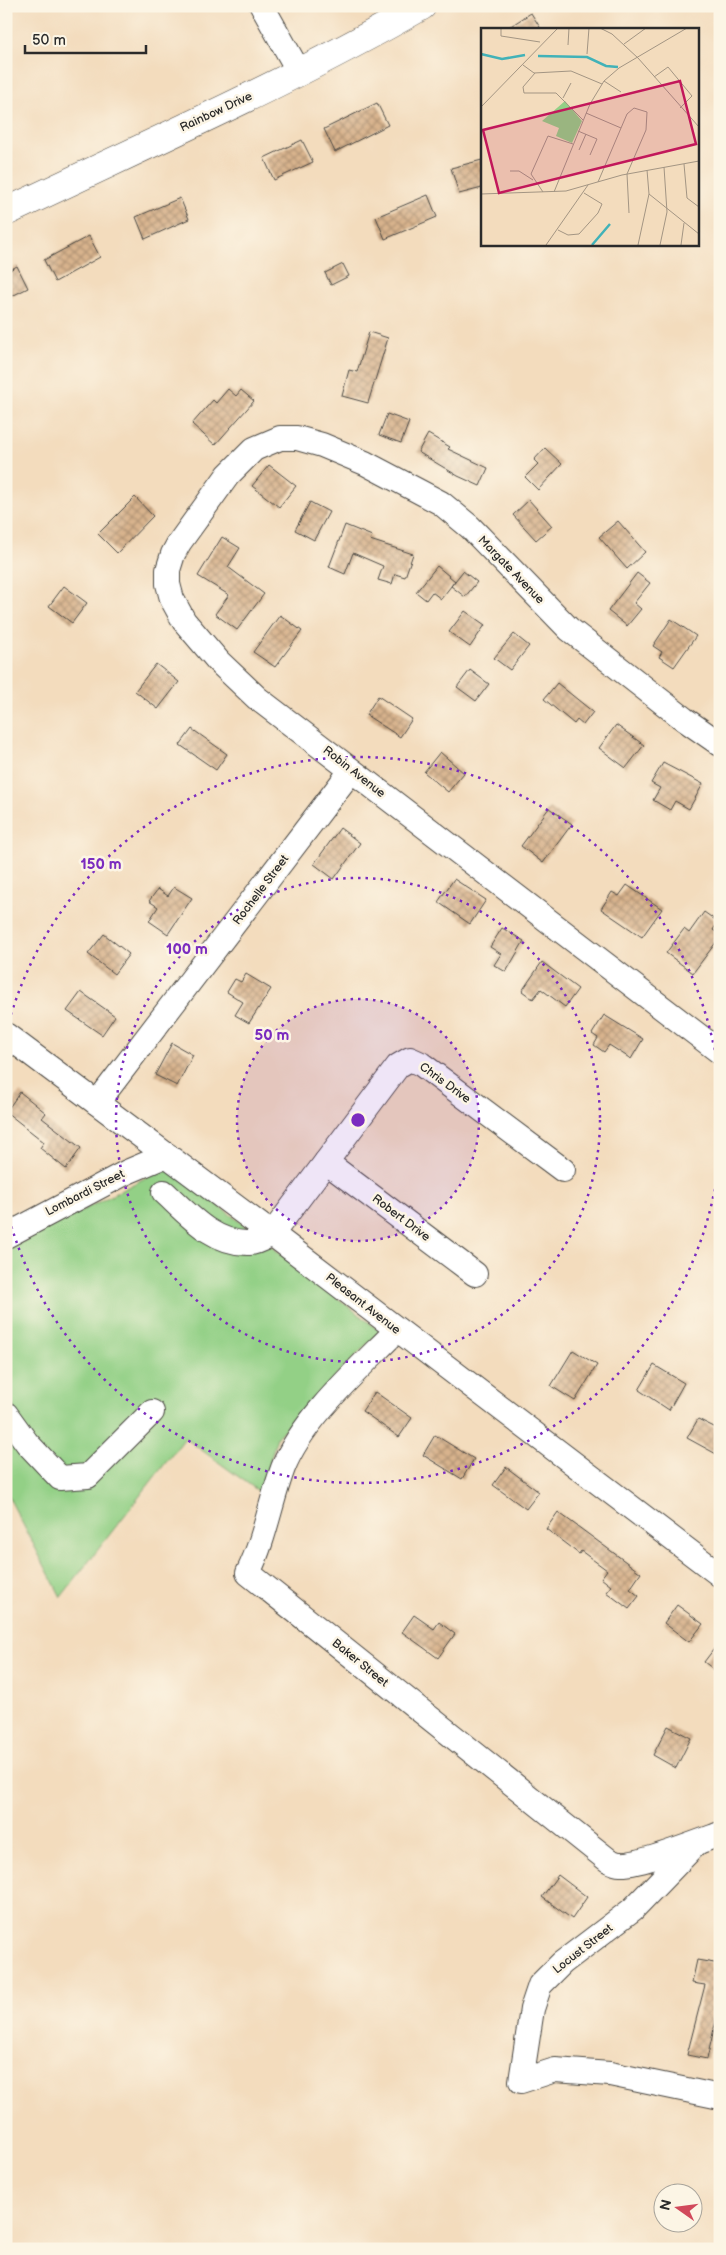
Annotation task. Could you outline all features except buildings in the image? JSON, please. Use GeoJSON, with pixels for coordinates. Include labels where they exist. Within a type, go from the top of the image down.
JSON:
{"type":"FeatureCollection","features":[{"type":"Feature","properties":{"kind":"main road","name":"Rainbow Drive"},"geometry":{"type":"LineString","coordinates":[[6,212],[360,42],[422,6]]}},
{"type":"Feature","properties":{"kind":"street"},"geometry":{"type":"LineString","coordinates":[[262,6],[298,72]]}},
{"type":"Feature","properties":{"kind":"street","name":"Margate Avenue"},"geometry":{"type":"LineString","coordinates":[[280,438],[297,438],[322,445],[365,463],[441,503],[470,527],[569,629],[668,707],[720,744]]}},
{"type":"Feature","properties":{"kind":"street","name":"Robin Avenue"},"geometry":{"type":"LineString","coordinates":[[280,438],[254,449],[228,475],[179,543],[168,570],[168,584],[172,599],[184,621],[219,662],[257,698],[720,1052]]}},
{"type":"Feature","properties":{"kind":"street","name":"Rochelle Street"},"geometry":{"type":"LineString","coordinates":[[97,1103],[352,771]]}},
{"type":"Feature","properties":{"kind":"street","name":"Pleasant Avenue"},"geometry":{"type":"LineString","coordinates":[[6,1034],[720,1575]]}},
{"type":"Feature","properties":{"kind":"street","name":"Chris Drive"},"geometry":{"type":"LineString","coordinates":[[272,1234],[398,1066],[410,1059],[421,1064],[563,1170]]}},
{"type":"Feature","properties":{"kind":"street","name":"Lombardi Street"},"geometry":{"type":"LineString","coordinates":[[6,1236],[127,1172],[167,1155]]}},
{"type":"Feature","properties":{"kind":"street","name":"Robert Drive"},"geometry":{"type":"LineString","coordinates":[[326,1162],[475,1274]]}},
{"type":"Feature","properties":{"kind":"street"},"geometry":{"type":"LineString","coordinates":[[164,1192],[210,1232],[222,1237],[251,1243],[272,1234]]}},
{"type":"Feature","properties":{"kind":"street","name":"Baker Street"},"geometry":{"type":"LineString","coordinates":[[397,1330],[327,1402],[306,1428],[284,1467],[260,1548],[248,1573],[608,1860],[620,1864],[637,1862],[696,1844],[720,1834]]}},
{"type":"Feature","properties":{"kind":"street"},"geometry":{"type":"LineString","coordinates":[[6,1414],[27,1444],[60,1478],[88,1476],[152,1412]]}},
{"type":"Feature","properties":{"kind":"street","name":"Locust Street"},"geometry":{"type":"LineString","coordinates":[[696,1844],[633,1909],[562,1963],[540,1985],[532,2009],[521,2081],[554,2070],[610,2074],[720,2098]]}},
{"type":"Feature","properties":{"kind":"green space"},"geometry":{"type":"Polygon","coordinates":[[[168,1166],[380,1331],[277,1437],[261,1493],[185,1438],[61,1597],[6,1492],[6,1250],[168,1166]]]}}]}
